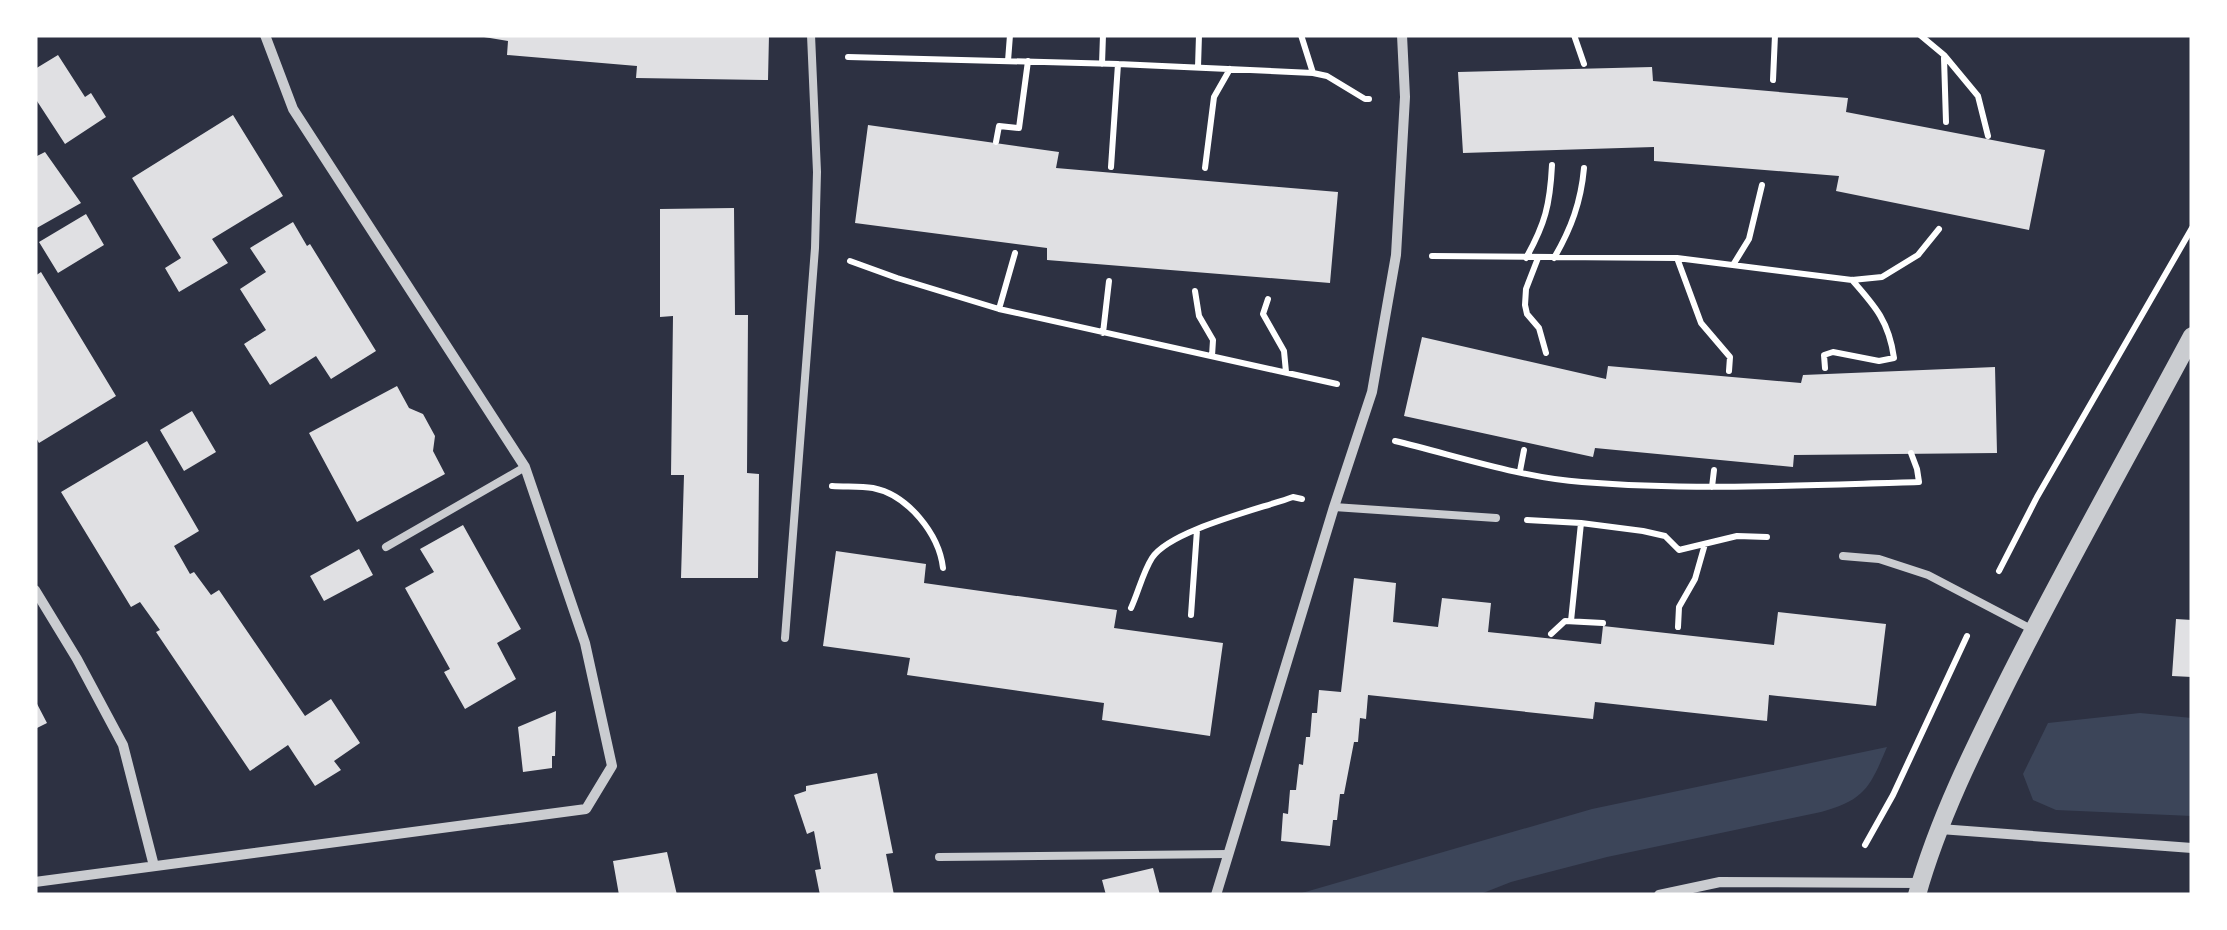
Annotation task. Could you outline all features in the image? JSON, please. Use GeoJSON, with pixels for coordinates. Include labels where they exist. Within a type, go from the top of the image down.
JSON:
{"type":"FeatureCollection","features":[{"type":"Feature","properties":{"kind":"street"},"geometry":{"type":"LineString","coordinates":[[35,882],[586,809],[612,766],[585,643],[525,468],[293,108],[265,35]]}},
{"type":"Feature","properties":{"kind":"street"},"geometry":{"type":"LineString","coordinates":[[1216,895],[1372,392],[1396,255],[1405,98],[1402,35]]}},
{"type":"Feature","properties":{"kind":"street"},"geometry":{"type":"LineString","coordinates":[[1659,895],[1720,882],[1918,889],[1972,751],[2192,336]]}},
{"type":"Feature","properties":{"kind":"street"},"geometry":{"type":"LineString","coordinates":[[35,590],[123,745],[154,866]]}},
{"type":"Feature","properties":{"kind":"street"},"geometry":{"type":"LineString","coordinates":[[1940,829],[2192,848]]}},
{"type":"Feature","properties":{"kind":"lane"},"geometry":{"type":"LineString","coordinates":[[785,638],[815,248],[818,172],[810,35]]}},
{"type":"Feature","properties":{"kind":"lane"},"geometry":{"type":"LineString","coordinates":[[386,547],[525,468]]}},
{"type":"Feature","properties":{"kind":"lane"},"geometry":{"type":"LineString","coordinates":[[1334,507],[1496,518]]}},
{"type":"Feature","properties":{"kind":"lane"},"geometry":{"type":"LineString","coordinates":[[1844,556],[1879,559],[1928,576],[2033,630]]}},
{"type":"Feature","properties":{"kind":"lane"},"geometry":{"type":"LineString","coordinates":[[938,857],[1228,854]]}},
{"type":"Feature","properties":{"kind":"path"},"geometry":{"type":"LineString","coordinates":[[1008,61],[1010,35]]}},
{"type":"Feature","properties":{"kind":"path"},"geometry":{"type":"LineString","coordinates":[[1102,64],[1103,35]]}},
{"type":"Feature","properties":{"kind":"path"},"geometry":{"type":"LineString","coordinates":[[1198,67],[1199,35]]}},
{"type":"Feature","properties":{"kind":"path"},"geometry":{"type":"LineString","coordinates":[[1300,35],[1313,73]]}},
{"type":"Feature","properties":{"kind":"path"},"geometry":{"type":"LineString","coordinates":[[1574,35],[1584,64]]}},
{"type":"Feature","properties":{"kind":"path"},"geometry":{"type":"LineString","coordinates":[[1772,80],[1774,35]]}},
{"type":"Feature","properties":{"kind":"path"},"geometry":{"type":"LineString","coordinates":[[1920,35],[1944,55],[1978,96],[1988,136]]}},
{"type":"Feature","properties":{"kind":"path"},"geometry":{"type":"LineString","coordinates":[[1944,55],[1946,122]]}},
{"type":"Feature","properties":{"kind":"path"},"geometry":{"type":"LineString","coordinates":[[812,56],[1313,73],[1327,76],[1365,99]]}},
{"type":"Feature","properties":{"kind":"path"},"geometry":{"type":"LineString","coordinates":[[996,142],[1000,126],[1019,128],[1028,61]]}},
{"type":"Feature","properties":{"kind":"path"},"geometry":{"type":"LineString","coordinates":[[1112,167],[1118,64]]}},
{"type":"Feature","properties":{"kind":"path"},"geometry":{"type":"LineString","coordinates":[[1206,168],[1214,97],[1230,68]]}},
{"type":"Feature","properties":{"kind":"path"},"geometry":{"type":"LineString","coordinates":[[1526,258],[1542,229],[1550,198],[1552,166]]}},
{"type":"Feature","properties":{"kind":"path"},"geometry":{"type":"LineString","coordinates":[[1554,258],[1570,229],[1582,192],[1584,168]]}},
{"type":"Feature","properties":{"kind":"path"},"geometry":{"type":"LineString","coordinates":[[1733,265],[1750,238],[1762,185]]}},
{"type":"Feature","properties":{"kind":"path"},"geometry":{"type":"LineString","coordinates":[[1893,795],[2037,497],[2192,228]]}},
{"type":"Feature","properties":{"kind":"path"},"geometry":{"type":"LineString","coordinates":[[1396,255],[1677,258],[1852,280],[1882,277],[1918,254],[1938,229]]}},
{"type":"Feature","properties":{"kind":"path"},"geometry":{"type":"LineString","coordinates":[[815,248],[999,310],[1372,392]]}},
{"type":"Feature","properties":{"kind":"path"},"geometry":{"type":"LineString","coordinates":[[999,310],[1015,252]]}},
{"type":"Feature","properties":{"kind":"path"},"geometry":{"type":"LineString","coordinates":[[1538,258],[1526,289],[1525,305],[1539,328],[1546,353]]}},
{"type":"Feature","properties":{"kind":"path"},"geometry":{"type":"LineString","coordinates":[[1677,258],[1701,323],[1730,358],[1729,372]]}},
{"type":"Feature","properties":{"kind":"path"},"geometry":{"type":"LineString","coordinates":[[1103,333],[1109,280]]}},
{"type":"Feature","properties":{"kind":"path"},"geometry":{"type":"LineString","coordinates":[[1852,280],[1879,310],[1891,336],[1894,358],[1888,371]]}},
{"type":"Feature","properties":{"kind":"path"},"geometry":{"type":"LineString","coordinates":[[1195,291],[1198,316],[1213,340],[1212,356]]}},
{"type":"Feature","properties":{"kind":"path"},"geometry":{"type":"LineString","coordinates":[[1268,299],[1263,314],[1284,351],[1286,372]]}},
{"type":"Feature","properties":{"kind":"path"},"geometry":{"type":"LineString","coordinates":[[1825,368],[1824,355],[1833,352],[1879,361],[1894,358]]}},
{"type":"Feature","properties":{"kind":"path"},"geometry":{"type":"LineString","coordinates":[[1360,432],[1579,482],[1712,487],[1920,482],[1911,454]]}},
{"type":"Feature","properties":{"kind":"path"},"geometry":{"type":"LineString","coordinates":[[1520,471],[1524,450]]}},
{"type":"Feature","properties":{"kind":"path"},"geometry":{"type":"LineString","coordinates":[[1712,487],[1714,470]]}},
{"type":"Feature","properties":{"kind":"path"},"geometry":{"type":"LineString","coordinates":[[798,484],[875,488],[898,500],[925,524],[941,550],[944,568]]}},
{"type":"Feature","properties":{"kind":"path"},"geometry":{"type":"LineString","coordinates":[[1131,608],[1152,558],[1166,543],[1293,498],[1334,507]]}},
{"type":"Feature","properties":{"kind":"path"},"geometry":{"type":"LineString","coordinates":[[1496,518],[1582,523],[1665,536],[1679,550],[1737,536],[1767,537]]}},
{"type":"Feature","properties":{"kind":"path"},"geometry":{"type":"LineString","coordinates":[[1571,620],[1582,523]]}},
{"type":"Feature","properties":{"kind":"path"},"geometry":{"type":"LineString","coordinates":[[1191,615],[1197,530]]}},
{"type":"Feature","properties":{"kind":"path"},"geometry":{"type":"LineString","coordinates":[[1678,627],[1680,607],[1695,579],[1706,544]]}},
{"type":"Feature","properties":{"kind":"path"},"geometry":{"type":"LineString","coordinates":[[1551,634],[1565,621],[1603,624]]}},
{"type":"Feature","properties":{"kind":"shaded area"},"geometry":{"type":"Polygon","coordinates":[[[2140,713],[2192,718],[2192,816],[2056,810],[2033,800],[2023,774],[2048,723],[2140,713]]]}},
{"type":"Feature","properties":{"kind":"shaded area"},"geometry":{"type":"Polygon","coordinates":[[[1887,747],[1876,772],[1857,797],[1821,812],[1607,857],[1511,882],[1478,895],[1295,895],[1592,809],[1887,747]]]}},
{"type":"Feature","properties":{"kind":"building"},"geometry":{"type":"Polygon","coordinates":[[[484,35],[769,35],[768,80],[636,78],[637,66],[507,55],[508,41],[484,35]]]}},
{"type":"Feature","properties":{"kind":"building"},"geometry":{"type":"Polygon","coordinates":[[[58,55],[85,97],[91,93],[106,117],[65,144],[35,98],[35,69],[58,55]]]}},
{"type":"Feature","properties":{"kind":"building"},"geometry":{"type":"Polygon","coordinates":[[[1652,67],[1653,81],[1848,98],[1846,112],[2045,150],[2029,230],[1836,191],[1839,176],[1654,161],[1654,147],[1463,153],[1458,72],[1652,67]]]}},
{"type":"Feature","properties":{"kind":"building"},"geometry":{"type":"Polygon","coordinates":[[[233,115],[283,196],[212,239],[228,263],[179,292],[165,268],[181,258],[132,178],[233,115]]]}},
{"type":"Feature","properties":{"kind":"building"},"geometry":{"type":"Polygon","coordinates":[[[868,125],[1059,152],[1056,168],[1338,192],[1330,283],[1047,260],[1047,248],[855,223],[868,125]]]}},
{"type":"Feature","properties":{"kind":"building"},"geometry":{"type":"Polygon","coordinates":[[[45,152],[81,203],[35,229],[35,157],[45,152]]]}},
{"type":"Feature","properties":{"kind":"building"},"geometry":{"type":"Polygon","coordinates":[[[734,208],[735,315],[748,315],[747,473],[759,474],[758,578],[681,578],[684,475],[671,475],[673,316],[660,317],[660,209],[734,208]]]}},
{"type":"Feature","properties":{"kind":"building"},"geometry":{"type":"Polygon","coordinates":[[[86,214],[104,245],[58,273],[39,242],[86,214]]]}},
{"type":"Feature","properties":{"kind":"building"},"geometry":{"type":"Polygon","coordinates":[[[293,222],[376,351],[331,379],[316,356],[270,385],[244,344],[266,330],[240,289],[266,272],[250,248],[293,222]]]}},
{"type":"Feature","properties":{"kind":"building"},"geometry":{"type":"Polygon","coordinates":[[[41,272],[116,396],[39,443],[35,436],[35,276],[41,272]]]}},
{"type":"Feature","properties":{"kind":"building"},"geometry":{"type":"Polygon","coordinates":[[[1422,337],[1606,379],[1608,366],[1801,383],[1803,375],[1995,367],[1997,453],[1794,455],[1793,467],[1595,448],[1593,457],[1404,416],[1422,337]]]}},
{"type":"Feature","properties":{"kind":"building"},"geometry":{"type":"Polygon","coordinates":[[[397,386],[409,408],[423,414],[435,436],[433,451],[445,474],[357,522],[309,433],[397,386]]]}},
{"type":"Feature","properties":{"kind":"building"},"geometry":{"type":"Polygon","coordinates":[[[192,411],[216,452],[184,471],[160,430],[192,411]]]}},
{"type":"Feature","properties":{"kind":"building"},"geometry":{"type":"Polygon","coordinates":[[[147,441],[199,531],[174,546],[190,574],[194,572],[211,595],[219,590],[305,716],[331,699],[360,743],[334,761],[341,770],[315,786],[288,745],[250,771],[140,602],[131,607],[61,492],[147,441]]]}},
{"type":"Feature","properties":{"kind":"building"},"geometry":{"type":"Polygon","coordinates":[[[463,525],[521,629],[497,643],[516,679],[465,709],[444,672],[450,669],[405,588],[434,572],[420,549],[463,525]]]}},
{"type":"Feature","properties":{"kind":"building"},"geometry":{"type":"Polygon","coordinates":[[[359,549],[373,575],[324,601],[310,576],[359,549]]]}},
{"type":"Feature","properties":{"kind":"building"},"geometry":{"type":"Polygon","coordinates":[[[836,551],[926,564],[924,583],[1117,610],[1114,628],[1223,643],[1210,736],[1102,720],[1104,703],[907,675],[910,658],[823,646],[836,551]]]}},
{"type":"Feature","properties":{"kind":"building"},"geometry":{"type":"Polygon","coordinates":[[[1354,578],[1396,583],[1393,622],[1438,627],[1442,598],[1491,603],[1488,632],[1601,644],[1603,626],[1774,645],[1778,612],[1886,624],[1876,706],[1769,695],[1767,721],[1595,702],[1593,719],[1368,695],[1366,719],[1360,718],[1358,742],[1354,742],[1344,794],[1340,794],[1337,820],[1333,820],[1330,846],[1281,841],[1283,813],[1288,814],[1290,790],[1296,790],[1312,713],[1317,713],[1319,690],[1341,692],[1354,578]]]}},
{"type":"Feature","properties":{"kind":"building"},"geometry":{"type":"Polygon","coordinates":[[[2176,619],[2192,620],[2192,677],[2172,676],[2176,619]]]}},
{"type":"Feature","properties":{"kind":"building"},"geometry":{"type":"Polygon","coordinates":[[[35,700],[47,723],[35,729],[35,700]]]}},
{"type":"Feature","properties":{"kind":"building"},"geometry":{"type":"Polygon","coordinates":[[[556,711],[552,768],[523,772],[518,727],[556,711]]]}},
{"type":"Feature","properties":{"kind":"building"},"geometry":{"type":"Polygon","coordinates":[[[877,773],[893,853],[886,854],[894,895],[820,895],[815,870],[821,869],[814,831],[807,834],[794,795],[806,791],[806,786],[877,773]]]}},
{"type":"Feature","properties":{"kind":"building"},"geometry":{"type":"Polygon","coordinates":[[[667,852],[677,895],[619,895],[613,861],[667,852]]]}},
{"type":"Feature","properties":{"kind":"building"},"geometry":{"type":"Polygon","coordinates":[[[1153,868],[1160,895],[1106,895],[1102,880],[1153,868]]]}}]}
